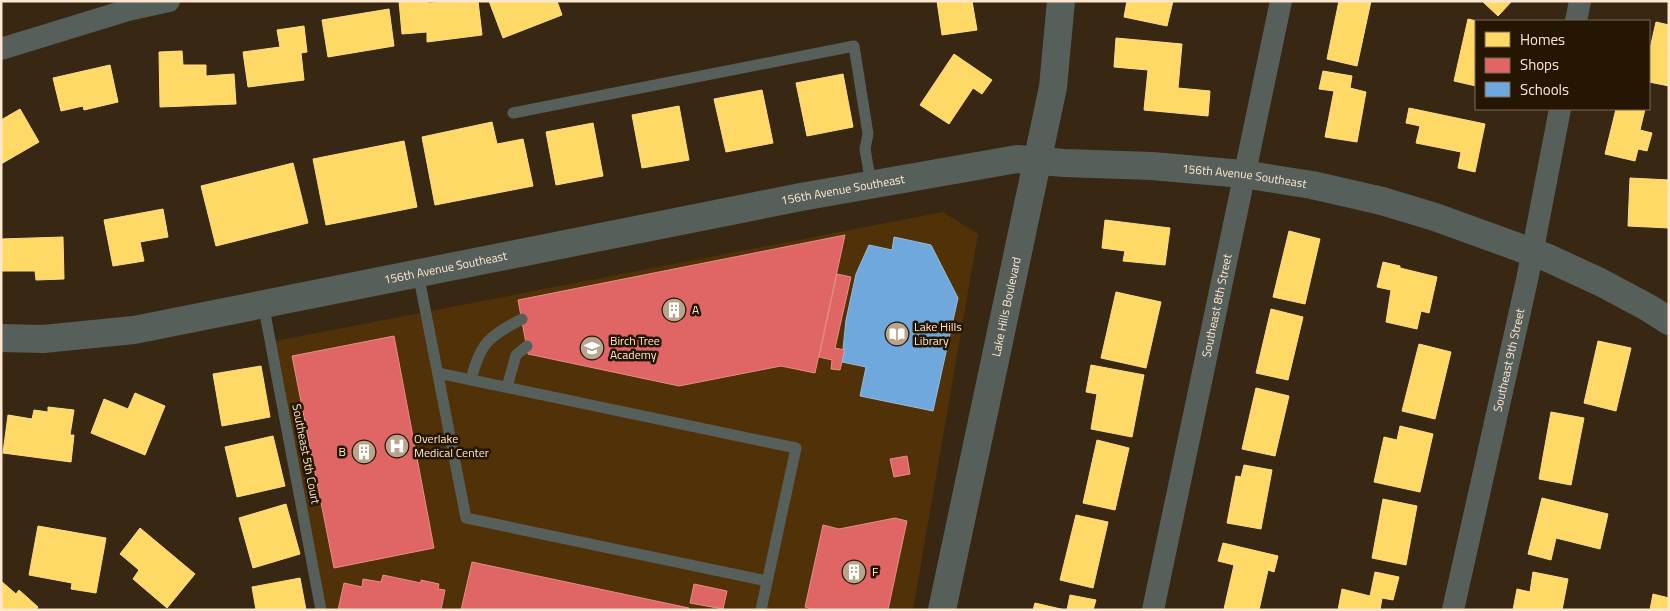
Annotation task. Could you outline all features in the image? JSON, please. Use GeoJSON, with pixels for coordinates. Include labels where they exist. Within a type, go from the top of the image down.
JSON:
{"type":"FeatureCollection","features":[{"type":"Feature","properties":{"kind":"street"},"geometry":{"type":"LineString","coordinates":[[1,49],[128,10],[169,1]]}},
{"type":"Feature","properties":{"kind":"street","name":"Lake Hills Boulevard"},"geometry":{"type":"LineString","coordinates":[[942,610],[1053,87],[1061,1]]}},
{"type":"Feature","properties":{"kind":"street","name":"Southeast 8th Street"},"geometry":{"type":"LineString","coordinates":[[1153,610],[1281,1]]}},
{"type":"Feature","properties":{"kind":"street"},"geometry":{"type":"LineString","coordinates":[[1576,20],[1580,1]]}},
{"type":"Feature","properties":{"kind":"street","name":"Southeast 9th Street"},"geometry":{"type":"LineString","coordinates":[[1453,610],[1532,252],[1560,110]]}},
{"type":"Feature","properties":{"kind":"street","name":"156th Avenue Southeast"},"geometry":{"type":"LineString","coordinates":[[1,338],[43,339],[134,330],[262,303],[871,184],[1017,159],[1152,166],[1244,174],[1312,185],[1382,201],[1435,217],[1532,252],[1600,282],[1648,307],[1669,321]]}},
{"type":"Feature","properties":{"kind":"lane"},"geometry":{"type":"LineString","coordinates":[[513,112],[854,46],[868,134],[864,149],[871,184]]}},
{"type":"Feature","properties":{"kind":"lane"},"geometry":{"type":"LineString","coordinates":[[418,273],[466,518],[767,581]]}},
{"type":"Feature","properties":{"kind":"lane","name":"Southeast 5th Court"},"geometry":{"type":"LineString","coordinates":[[262,303],[322,610]]}},
{"type":"Feature","properties":{"kind":"lane"},"geometry":{"type":"LineString","coordinates":[[471,380],[476,358],[484,345],[502,329],[522,319]]}},
{"type":"Feature","properties":{"kind":"lane"},"geometry":{"type":"LineString","coordinates":[[506,387],[516,355],[527,346]]}},
{"type":"Feature","properties":{"kind":"lane"},"geometry":{"type":"LineString","coordinates":[[438,373],[796,448],[761,610]]}},
{"type":"Feature","properties":{"kind":"shaded area"},"geometry":{"type":"Polygon","coordinates":[[[943,212],[978,234],[913,610],[322,610],[270,342],[943,212]]]}},
{"type":"Feature","properties":{"kind":"building: Homes"},"geometry":{"type":"Polygon","coordinates":[[[399,1],[427,1],[428,3],[478,1],[482,35],[427,42],[427,32],[402,34],[399,1]]]}},
{"type":"Feature","properties":{"kind":"building: Homes"},"geometry":{"type":"Polygon","coordinates":[[[489,1],[557,1],[562,15],[503,38],[489,1]]]}},
{"type":"Feature","properties":{"kind":"building: Homes"},"geometry":{"type":"Polygon","coordinates":[[[937,1],[972,1],[977,30],[942,35],[937,1]]]}},
{"type":"Feature","properties":{"kind":"building: Homes"},"geometry":{"type":"Polygon","coordinates":[[[1127,1],[1173,1],[1167,26],[1124,17],[1127,1]]]}},
{"type":"Feature","properties":{"kind":"building: Homes"},"geometry":{"type":"Polygon","coordinates":[[[1339,1],[1371,1],[1357,66],[1327,59],[1339,1]]]}},
{"type":"Feature","properties":{"kind":"building: Homes"},"geometry":{"type":"Polygon","coordinates":[[[1482,1],[1512,1],[1498,16],[1482,1]]]}},
{"type":"Feature","properties":{"kind":"building: Homes"},"geometry":{"type":"Polygon","coordinates":[[[389,9],[394,46],[328,57],[322,20],[389,9]]]}},
{"type":"Feature","properties":{"kind":"building: Homes"},"geometry":{"type":"Polygon","coordinates":[[[1468,19],[1475,21],[1475,86],[1454,81],[1468,19]]]}},
{"type":"Feature","properties":{"kind":"building: Homes"},"geometry":{"type":"Polygon","coordinates":[[[1656,22],[1669,25],[1669,86],[1650,82],[1650,49],[1656,22]]]}},
{"type":"Feature","properties":{"kind":"building: Homes"},"geometry":{"type":"Polygon","coordinates":[[[304,26],[307,52],[301,53],[304,80],[248,87],[243,52],[280,47],[277,30],[304,26]]]}},
{"type":"Feature","properties":{"kind":"building: Homes"},"geometry":{"type":"Polygon","coordinates":[[[1116,38],[1182,44],[1178,88],[1210,91],[1208,116],[1144,110],[1148,70],[1114,67],[1116,38]]]}},
{"type":"Feature","properties":{"kind":"building: Homes"},"geometry":{"type":"Polygon","coordinates":[[[182,51],[183,65],[206,65],[206,76],[234,74],[236,104],[160,107],[159,52],[182,51]]]}},
{"type":"Feature","properties":{"kind":"building: Homes"},"geometry":{"type":"Polygon","coordinates":[[[954,54],[992,80],[982,94],[973,88],[949,124],[920,105],[954,54]]]}},
{"type":"Feature","properties":{"kind":"building: Homes"},"geometry":{"type":"Polygon","coordinates":[[[110,65],[118,102],[84,110],[83,106],[61,111],[53,78],[110,65]]]}},
{"type":"Feature","properties":{"kind":"building: Homes"},"geometry":{"type":"Polygon","coordinates":[[[1323,71],[1352,76],[1350,88],[1366,92],[1357,142],[1325,137],[1334,91],[1319,89],[1323,71]]]}},
{"type":"Feature","properties":{"kind":"building: Homes"},"geometry":{"type":"Polygon","coordinates":[[[843,74],[853,127],[807,136],[796,83],[843,74]]]}},
{"type":"Feature","properties":{"kind":"building: Homes"},"geometry":{"type":"Polygon","coordinates":[[[762,90],[773,143],[726,152],[714,99],[762,90]]]}},
{"type":"Feature","properties":{"kind":"building: Homes"},"geometry":{"type":"Polygon","coordinates":[[[679,106],[689,160],[642,168],[632,115],[679,106]]]}},
{"type":"Feature","properties":{"kind":"building: Homes"},"geometry":{"type":"Polygon","coordinates":[[[1409,108],[1485,124],[1475,172],[1458,168],[1461,152],[1416,143],[1420,126],[1406,123],[1409,108]]]}},
{"type":"Feature","properties":{"kind":"building: Homes"},"geometry":{"type":"Polygon","coordinates":[[[20,109],[39,142],[1,164],[1,120],[20,109]]]}},
{"type":"Feature","properties":{"kind":"building: Homes"},"geometry":{"type":"Polygon","coordinates":[[[1616,110],[1645,110],[1640,130],[1652,133],[1647,151],[1638,149],[1635,161],[1605,154],[1616,110]]]}},
{"type":"Feature","properties":{"kind":"building: Homes"},"geometry":{"type":"Polygon","coordinates":[[[492,122],[497,144],[523,139],[533,186],[435,205],[422,137],[492,122]]]}},
{"type":"Feature","properties":{"kind":"building: Homes"},"geometry":{"type":"Polygon","coordinates":[[[593,123],[603,176],[556,185],[546,132],[593,123]]]}},
{"type":"Feature","properties":{"kind":"building: Homes"},"geometry":{"type":"Polygon","coordinates":[[[404,141],[417,207],[326,225],[313,159],[404,141]]]}},
{"type":"Feature","properties":{"kind":"building: Homes"},"geometry":{"type":"Polygon","coordinates":[[[293,163],[308,223],[216,246],[201,186],[293,163]]]}},
{"type":"Feature","properties":{"kind":"building: Homes"},"geometry":{"type":"Polygon","coordinates":[[[1630,178],[1669,180],[1669,228],[1628,226],[1630,178]]]}},
{"type":"Feature","properties":{"kind":"building: Homes"},"geometry":{"type":"Polygon","coordinates":[[[163,209],[168,237],[140,242],[144,261],[113,266],[104,220],[163,209]]]}},
{"type":"Feature","properties":{"kind":"building: Homes"},"geometry":{"type":"Polygon","coordinates":[[[1105,220],[1170,228],[1165,265],[1123,261],[1125,251],[1102,248],[1105,220]]]}},
{"type":"Feature","properties":{"kind":"building: Homes"},"geometry":{"type":"Polygon","coordinates":[[[1289,231],[1320,239],[1305,304],[1273,297],[1289,231]]]}},
{"type":"Feature","properties":{"kind":"building: Homes"},"geometry":{"type":"Polygon","coordinates":[[[63,237],[64,279],[36,280],[35,271],[1,271],[1,239],[63,237]]]}},
{"type":"Feature","properties":{"kind":"building: Homes"},"geometry":{"type":"Polygon","coordinates":[[[1383,262],[1437,277],[1429,313],[1421,311],[1417,329],[1386,322],[1391,290],[1377,287],[1383,262]]]}},
{"type":"Feature","properties":{"kind":"building: Homes"},"geometry":{"type":"Polygon","coordinates":[[[1116,292],[1161,302],[1146,368],[1101,358],[1116,292]]]}},
{"type":"Feature","properties":{"kind":"building: Homes"},"geometry":{"type":"Polygon","coordinates":[[[1271,309],[1303,317],[1288,380],[1256,373],[1271,309]]]}},
{"type":"Feature","properties":{"kind":"building: Homes"},"geometry":{"type":"Polygon","coordinates":[[[1598,341],[1631,348],[1616,411],[1584,403],[1598,341]]]}},
{"type":"Feature","properties":{"kind":"building: Homes"},"geometry":{"type":"Polygon","coordinates":[[[1419,344],[1451,352],[1435,419],[1402,411],[1419,344]]]}},
{"type":"Feature","properties":{"kind":"building: Homes"},"geometry":{"type":"Polygon","coordinates":[[[1091,365],[1144,375],[1132,437],[1091,429],[1097,394],[1086,392],[1091,365]]]}},
{"type":"Feature","properties":{"kind":"building: Homes"},"geometry":{"type":"Polygon","coordinates":[[[261,366],[270,417],[222,426],[213,374],[261,366]]]}},
{"type":"Feature","properties":{"kind":"building: Homes"},"geometry":{"type":"Polygon","coordinates":[[[1256,388],[1289,396],[1275,456],[1242,449],[1256,388]]]}},
{"type":"Feature","properties":{"kind":"building: Homes"},"geometry":{"type":"Polygon","coordinates":[[[135,393],[165,406],[145,455],[91,433],[104,399],[128,409],[135,393]]]}},
{"type":"Feature","properties":{"kind":"building: Homes"},"geometry":{"type":"Polygon","coordinates":[[[48,407],[74,410],[70,435],[74,435],[71,462],[3,453],[8,415],[32,419],[34,410],[48,412],[48,407]]]}},
{"type":"Feature","properties":{"kind":"building: Homes"},"geometry":{"type":"Polygon","coordinates":[[[1551,412],[1584,418],[1571,485],[1539,479],[1551,412]]]}},
{"type":"Feature","properties":{"kind":"building: Homes"},"geometry":{"type":"Polygon","coordinates":[[[1400,426],[1433,434],[1420,492],[1374,482],[1384,437],[1397,440],[1400,426]]]}},
{"type":"Feature","properties":{"kind":"building: Homes"},"geometry":{"type":"Polygon","coordinates":[[[273,436],[285,486],[237,497],[225,447],[273,436]]]}},
{"type":"Feature","properties":{"kind":"building: Homes"},"geometry":{"type":"Polygon","coordinates":[[[1097,440],[1129,448],[1115,510],[1083,503],[1097,440]]]}},
{"type":"Feature","properties":{"kind":"building: Homes"},"geometry":{"type":"Polygon","coordinates":[[[1244,465],[1272,470],[1261,529],[1227,523],[1236,476],[1241,477],[1244,465]]]}},
{"type":"Feature","properties":{"kind":"building: Homes"},"geometry":{"type":"Polygon","coordinates":[[[1542,498],[1608,514],[1600,549],[1556,538],[1551,560],[1528,554],[1542,498]]]}},
{"type":"Feature","properties":{"kind":"building: Homes"},"geometry":{"type":"Polygon","coordinates":[[[1383,499],[1417,506],[1406,565],[1372,558],[1383,499]]]}},
{"type":"Feature","properties":{"kind":"building: Homes"},"geometry":{"type":"Polygon","coordinates":[[[286,504],[300,554],[253,568],[239,518],[286,504]]]}},
{"type":"Feature","properties":{"kind":"building: Homes"},"geometry":{"type":"Polygon","coordinates":[[[1076,515],[1108,522],[1093,588],[1060,580],[1076,515]]]}},
{"type":"Feature","properties":{"kind":"building: Homes"},"geometry":{"type":"Polygon","coordinates":[[[38,526],[106,538],[96,593],[71,589],[72,583],[29,575],[38,526]]]}},
{"type":"Feature","properties":{"kind":"building: Homes"},"geometry":{"type":"Polygon","coordinates":[[[140,528],[195,574],[167,608],[133,579],[139,570],[120,554],[140,528]]]}},
{"type":"Feature","properties":{"kind":"building: Homes"},"geometry":{"type":"Polygon","coordinates":[[[1223,543],[1278,556],[1274,572],[1268,570],[1259,610],[1224,609],[1234,565],[1218,561],[1223,543]]]}},
{"type":"Feature","properties":{"kind":"building: Homes"},"geometry":{"type":"Polygon","coordinates":[[[1375,572],[1399,577],[1393,600],[1382,598],[1380,610],[1338,610],[1342,589],[1370,596],[1375,572]]]}},
{"type":"Feature","properties":{"kind":"building: Homes"},"geometry":{"type":"Polygon","coordinates":[[[1533,572],[1568,579],[1562,610],[1513,610],[1517,589],[1530,592],[1533,572]]]}},
{"type":"Feature","properties":{"kind":"building: Homes"},"geometry":{"type":"Polygon","coordinates":[[[300,578],[306,610],[256,610],[252,587],[300,578]]]}},
{"type":"Feature","properties":{"kind":"building: Homes"},"geometry":{"type":"Polygon","coordinates":[[[1,581],[16,594],[19,590],[38,607],[36,610],[1,610],[1,581]]]}},
{"type":"Feature","properties":{"kind":"building: Homes"},"geometry":{"type":"Polygon","coordinates":[[[1653,594],[1669,598],[1669,610],[1650,610],[1653,594]]]}},
{"type":"Feature","properties":{"kind":"building: Homes"},"geometry":{"type":"Polygon","coordinates":[[[1070,595],[1096,600],[1093,610],[1067,610],[1070,595]]]}},
{"type":"Feature","properties":{"kind":"building: Homes"},"geometry":{"type":"Polygon","coordinates":[[[1035,603],[1065,610],[1033,610],[1035,603]]]}},
{"type":"Feature","properties":{"kind":"building: Shops","name":"A"},"geometry":{"type":"Polygon","coordinates":[[[845,235],[815,373],[781,366],[679,386],[528,354],[518,300],[845,235]]]}},
{"type":"Feature","properties":{"kind":"building: Shops"},"geometry":{"type":"Polygon","coordinates":[[[837,274],[851,277],[835,348],[845,350],[840,370],[831,369],[832,360],[819,357],[837,274]]]}},
{"type":"Feature","properties":{"kind":"building: Shops","name":"B"},"geometry":{"type":"Polygon","coordinates":[[[394,336],[434,548],[334,568],[292,356],[394,336]]]}},
{"type":"Feature","properties":{"kind":"building: Shops"},"geometry":{"type":"Polygon","coordinates":[[[907,456],[910,474],[894,477],[890,459],[907,456]]]}},
{"type":"Feature","properties":{"kind":"building: Shops","name":"F"},"geometry":{"type":"Polygon","coordinates":[[[895,518],[907,521],[888,610],[815,610],[805,607],[823,525],[839,529],[895,518]]]}},
{"type":"Feature","properties":{"kind":"building: Shops"},"geometry":{"type":"Polygon","coordinates":[[[472,562],[689,608],[689,610],[461,610],[472,562]]]}},
{"type":"Feature","properties":{"kind":"building: Shops"},"geometry":{"type":"Polygon","coordinates":[[[383,575],[421,583],[421,580],[439,584],[438,589],[445,590],[441,610],[338,610],[344,583],[362,587],[363,579],[381,582],[383,575]]]}},
{"type":"Feature","properties":{"kind":"building: Shops"},"geometry":{"type":"Polygon","coordinates":[[[694,584],[727,591],[723,609],[690,603],[694,584]]]}},
{"type":"Feature","properties":{"kind":"building: Schools","name":"Lake Hills Library"},"geometry":{"type":"Polygon","coordinates":[[[894,237],[931,245],[958,298],[933,411],[860,396],[866,367],[842,362],[845,349],[843,349],[846,320],[856,274],[869,245],[892,250],[894,237]]]}},
{"type":"Feature","properties":{"kind":"place","name":"A"},"geometry":{"type":"Point","coordinates":[674,310]}},
{"type":"Feature","properties":{"kind":"place","name":"Lake Hills Library"},"geometry":{"type":"Point","coordinates":[897,334]}},
{"type":"Feature","properties":{"kind":"place","name":"Birch Tree Academy"},"geometry":{"type":"Point","coordinates":[592,348]}},
{"type":"Feature","properties":{"kind":"place","name":"Overlake Medical Center"},"geometry":{"type":"Point","coordinates":[397,446]}},
{"type":"Feature","properties":{"kind":"place","name":"B"},"geometry":{"type":"Point","coordinates":[364,452]}},
{"type":"Feature","properties":{"kind":"place","name":"F"},"geometry":{"type":"Point","coordinates":[854,572]}}]}
